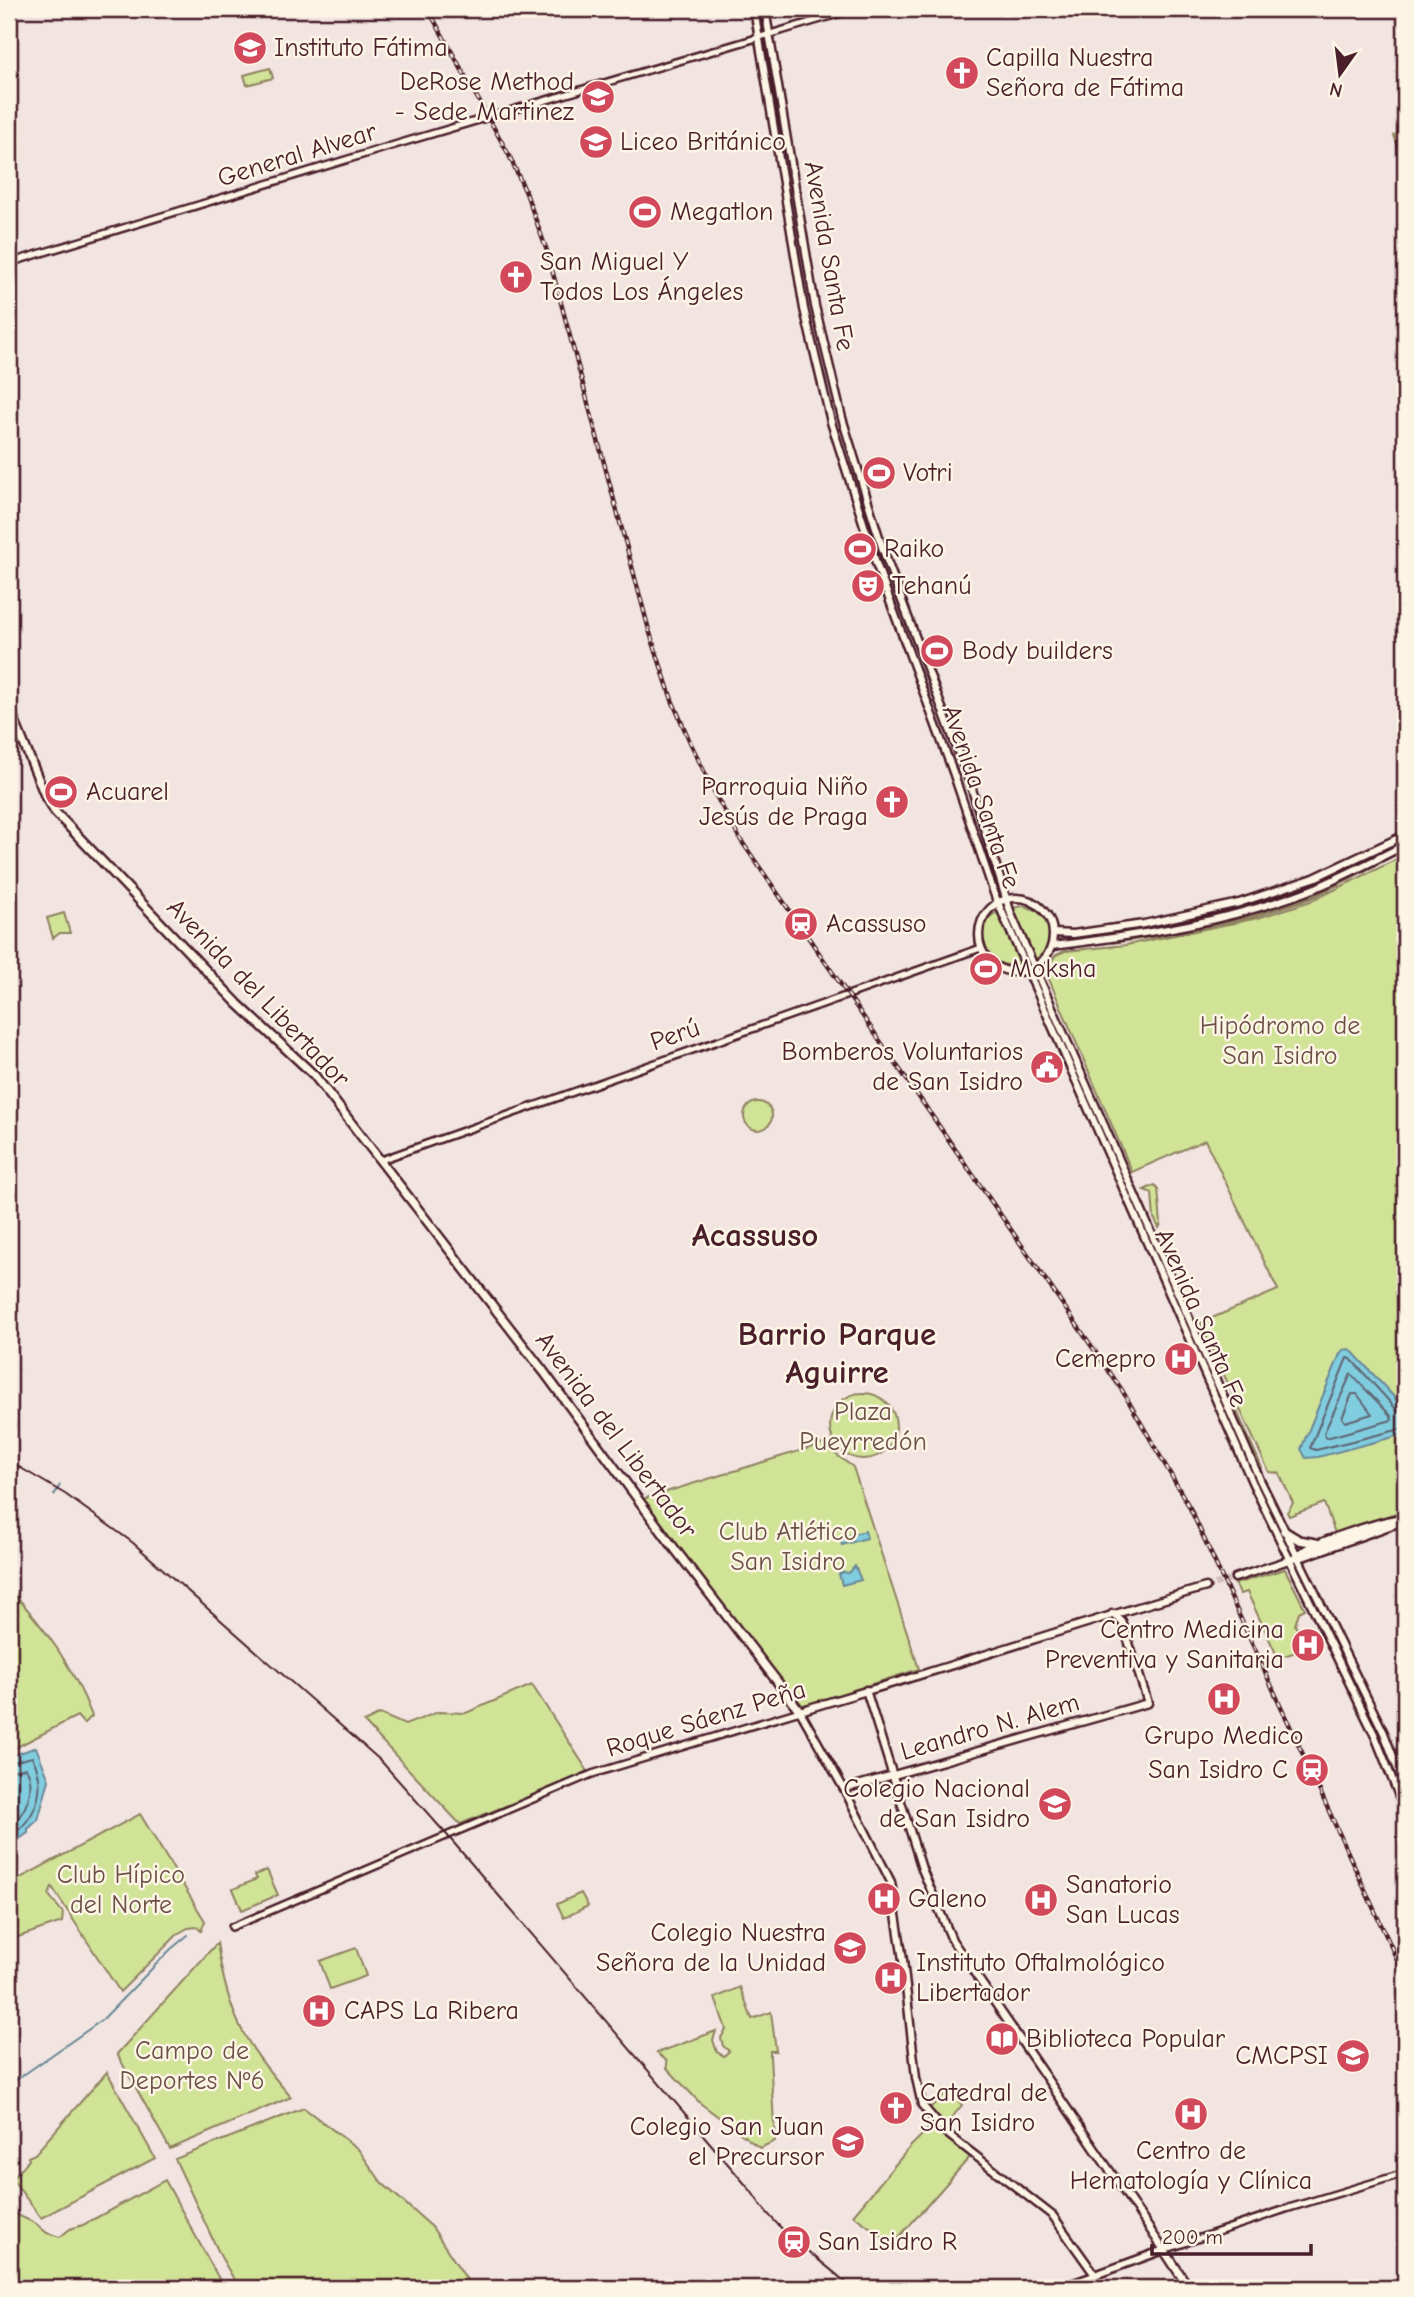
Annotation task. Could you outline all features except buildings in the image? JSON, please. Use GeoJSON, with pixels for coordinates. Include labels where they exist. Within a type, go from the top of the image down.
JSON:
{"type":"FeatureCollection","features":[{"type":"Feature","properties":{"kind":"main road","name":"Avenida Santa Fe"},"geometry":{"type":"LineString","coordinates":[[754,9],[804,309],[831,422],[877,566],[953,772],[997,904],[1030,970],[1292,1559]]}},
{"type":"Feature","properties":{"kind":"main road","name":"Avenida Santa Fe"},"geometry":{"type":"LineString","coordinates":[[765,9],[815,306],[842,418],[883,550],[968,779],[1030,970]]}},
{"type":"Feature","properties":{"kind":"main road","name":"Avenida del Libertador"},"geometry":{"type":"LineString","coordinates":[[9,707],[46,798],[55,812],[238,1004],[303,1063],[381,1160],[800,1711],[844,1789],[891,1882],[916,2078],[922,2105],[945,2132],[1053,2216],[1095,2275]]}},
{"type":"Feature","properties":{"kind":"main road"},"geometry":{"type":"LineString","coordinates":[[1054,933],[1073,934],[1231,906],[1314,878],[1405,835]]}},
{"type":"Feature","properties":{"kind":"main road"},"geometry":{"type":"LineString","coordinates":[[1052,946],[1146,933],[1241,912],[1319,886],[1405,845]]}},
{"type":"Feature","properties":{"kind":"main road"},"geometry":{"type":"LineString","coordinates":[[1023,899],[1038,905],[1048,917],[1054,933],[1047,957],[1030,970],[1017,973],[999,968],[985,956],[981,948],[980,926],[987,912],[1006,900],[1023,899]]}},
{"type":"Feature","properties":{"kind":"main road","name":"Avenida Santa Fe"},"geometry":{"type":"LineString","coordinates":[[1069,1058],[1284,1531],[1292,1559]]}},
{"type":"Feature","properties":{"kind":"main road"},"geometry":{"type":"LineString","coordinates":[[1292,1559],[1301,1551],[1393,1519],[1405,1519]]}},
{"type":"Feature","properties":{"kind":"main road"},"geometry":{"type":"LineString","coordinates":[[1235,1578],[1405,1519]]}},
{"type":"Feature","properties":{"kind":"main road"},"geometry":{"type":"LineString","coordinates":[[1284,1531],[1304,1542],[1324,1543]]}},
{"type":"Feature","properties":{"kind":"main road"},"geometry":{"type":"LineString","coordinates":[[1292,1559],[1384,1733],[1405,1788]]}},
{"type":"Feature","properties":{"kind":"main road"},"geometry":{"type":"LineString","coordinates":[[1292,1559],[1375,1736],[1405,1811]]}},
{"type":"Feature","properties":{"kind":"main road","name":"Roque Sáenz Peña"},"geometry":{"type":"LineString","coordinates":[[800,1711],[1110,1614],[1206,1587]]}},
{"type":"Feature","properties":{"kind":"main road"},"geometry":{"type":"LineString","coordinates":[[1110,1614],[1118,1616],[1122,1621],[1126,1614],[1136,1607]]}},
{"type":"Feature","properties":{"kind":"main road","name":"Leandro N. Alem"},"geometry":{"type":"LineString","coordinates":[[844,1789],[1148,1703],[1122,1621]]}},
{"type":"Feature","properties":{"kind":"main road"},"geometry":{"type":"LineString","coordinates":[[866,1690],[922,1870],[952,1940],[1189,2288]]}},
{"type":"Feature","properties":{"kind":"main road"},"geometry":{"type":"LineString","coordinates":[[1095,2275],[1164,2250]]}},
{"type":"Feature","properties":{"kind":"street","name":"General Alvear"},"geometry":{"type":"LineString","coordinates":[[9,263],[388,147],[855,9]]}},
{"type":"Feature","properties":{"kind":"street","name":"Perú"},"geometry":{"type":"LineString","coordinates":[[381,1160],[981,948]]}},
{"type":"Feature","properties":{"kind":"street","name":"Roque Sáenz Peña"},"geometry":{"type":"LineString","coordinates":[[232,1927],[592,1774],[800,1711]]}},
{"type":"Feature","properties":{"kind":"street"},"geometry":{"type":"LineString","coordinates":[[1164,2250],[1405,2173]]}},
{"type":"Feature","properties":{"kind":"street"},"geometry":{"type":"LineString","coordinates":[[1058,2288],[1095,2275]]}},
{"type":"Feature","properties":{"kind":"green space"},"geometry":{"type":"Polygon","coordinates":[[[270,68],[273,78],[247,85],[244,75],[270,68]]]}},
{"type":"Feature","properties":{"kind":"green space"},"geometry":{"type":"Polygon","coordinates":[[[1405,131],[1405,153],[1402,159],[1394,135],[1405,131]]]}},
{"type":"Feature","properties":{"kind":"green space"},"geometry":{"type":"Polygon","coordinates":[[[1405,837],[1405,842],[1318,884],[1239,910],[1144,930],[1078,939],[1078,936],[1199,915],[1289,891],[1340,870],[1405,837]]]}},
{"type":"Feature","properties":{"kind":"green space"},"geometry":{"type":"Polygon","coordinates":[[[1405,850],[1315,897],[1254,917],[1112,943],[1253,916],[1315,895],[1405,850]]]}},
{"type":"Feature","properties":{"kind":"green space","name":"Hipódromo de San Isidro"},"geometry":{"type":"Polygon","coordinates":[[[1405,855],[1405,1510],[1335,1533],[1324,1503],[1289,1516],[1287,1512],[1293,1503],[1279,1473],[1269,1472],[1200,1323],[1278,1290],[1205,1140],[1132,1172],[1045,970],[1056,955],[1065,951],[1126,945],[1258,918],[1314,900],[1405,855]]]}},
{"type":"Feature","properties":{"kind":"green space"},"geometry":{"type":"Polygon","coordinates":[[[1023,906],[1041,914],[1050,929],[1047,946],[1034,960],[1013,908],[1023,906]]]}},
{"type":"Feature","properties":{"kind":"green space"},"geometry":{"type":"Polygon","coordinates":[[[997,912],[1020,964],[1007,965],[997,962],[983,948],[982,929],[997,912]]]}},
{"type":"Feature","properties":{"kind":"green space"},"geometry":{"type":"Polygon","coordinates":[[[64,913],[70,933],[60,933],[53,938],[47,918],[64,913]]]}},
{"type":"Feature","properties":{"kind":"green space"},"geometry":{"type":"Polygon","coordinates":[[[758,1102],[768,1106],[772,1116],[768,1126],[758,1130],[748,1126],[744,1116],[748,1106],[758,1102]]]}},
{"type":"Feature","properties":{"kind":"green space"},"geometry":{"type":"Polygon","coordinates":[[[1155,1185],[1158,1189],[1161,1224],[1159,1228],[1154,1218],[1152,1193],[1144,1190],[1155,1185]]]}},
{"type":"Feature","properties":{"kind":"green space","name":"Plaza Pueyrredón"},"geometry":{"type":"Polygon","coordinates":[[[863,1393],[886,1403],[896,1426],[886,1449],[863,1459],[840,1449],[830,1426],[840,1403],[863,1393]]]}},
{"type":"Feature","properties":{"kind":"green space"},"geometry":{"type":"Polygon","coordinates":[[[1232,1400],[1262,1468],[1259,1469],[1229,1402],[1232,1400]]]}},
{"type":"Feature","properties":{"kind":"green space","name":"Club Atlético San Isidro"},"geometry":{"type":"Polygon","coordinates":[[[822,1444],[853,1467],[919,1669],[800,1707],[643,1499],[822,1444]]]}},
{"type":"Feature","properties":{"kind":"green space"},"geometry":{"type":"Polygon","coordinates":[[[1285,1569],[1305,1609],[1299,1612],[1295,1625],[1308,1648],[1278,1658],[1247,1592],[1240,1594],[1235,1584],[1285,1569]]]}},
{"type":"Feature","properties":{"kind":"green space"},"geometry":{"type":"Polygon","coordinates":[[[9,1588],[57,1648],[92,1716],[84,1724],[77,1716],[9,1751],[9,1588]]]}},
{"type":"Feature","properties":{"kind":"green space"},"geometry":{"type":"Polygon","coordinates":[[[532,1685],[589,1773],[460,1824],[364,1722],[380,1714],[405,1725],[438,1712],[466,1713],[532,1685]]]}},
{"type":"Feature","properties":{"kind":"green space","name":"Club Hípico del Norte"},"geometry":{"type":"Polygon","coordinates":[[[140,1814],[205,1921],[201,1931],[197,1927],[179,1933],[120,1992],[52,1887],[49,1895],[63,1913],[62,1922],[9,1940],[9,1884],[140,1814]]]}},
{"type":"Feature","properties":{"kind":"green space"},"geometry":{"type":"Polygon","coordinates":[[[267,1870],[278,1895],[242,1910],[233,1889],[257,1879],[255,1875],[267,1870]]]}},
{"type":"Feature","properties":{"kind":"green space"},"geometry":{"type":"Polygon","coordinates":[[[581,1893],[588,1906],[564,1918],[557,1904],[581,1893]]]}},
{"type":"Feature","properties":{"kind":"green space","name":"Campo de Deportes Nº6"},"geometry":{"type":"Polygon","coordinates":[[[217,1943],[227,1990],[240,2027],[261,2060],[291,2097],[170,2149],[117,2054],[217,1943]]]}},
{"type":"Feature","properties":{"kind":"green space"},"geometry":{"type":"Polygon","coordinates":[[[356,1948],[366,1976],[330,1989],[320,1961],[356,1948]]]}},
{"type":"Feature","properties":{"kind":"green space"},"geometry":{"type":"Polygon","coordinates":[[[740,1987],[752,2019],[771,2012],[776,2051],[770,2051],[775,2141],[760,2148],[700,2103],[667,2068],[667,2061],[657,2053],[716,2031],[713,2040],[717,2052],[724,2056],[729,2051],[723,2046],[721,2038],[726,2029],[715,1998],[740,1987]]]}},
{"type":"Feature","properties":{"kind":"green space"},"geometry":{"type":"Polygon","coordinates":[[[107,2072],[155,2158],[41,2218],[12,2179],[29,2160],[28,2157],[35,2154],[107,2072]]]}},
{"type":"Feature","properties":{"kind":"green space"},"geometry":{"type":"Polygon","coordinates":[[[949,2090],[962,2105],[946,2125],[930,2108],[949,2090]]]}},
{"type":"Feature","properties":{"kind":"green space"},"geometry":{"type":"Polygon","coordinates":[[[304,2108],[358,2149],[382,2183],[432,2227],[469,2283],[460,2288],[239,2288],[221,2257],[175,2159],[304,2108]]]}},
{"type":"Feature","properties":{"kind":"green space"},"geometry":{"type":"Polygon","coordinates":[[[933,2124],[970,2157],[893,2244],[853,2215],[933,2124]]]}},
{"type":"Feature","properties":{"kind":"green space"},"geometry":{"type":"Polygon","coordinates":[[[165,2180],[224,2288],[9,2288],[9,2211],[35,2223],[47,2233],[60,2237],[70,2229],[83,2225],[165,2180]]]}},
{"type":"Feature","properties":{"kind":"water"},"geometry":{"type":"Polygon","coordinates":[[[1350,1349],[1405,1409],[1405,1434],[1306,1458],[1301,1449],[1340,1354],[1343,1350],[1350,1349]]]}},
{"type":"Feature","properties":{"kind":"water"},"geometry":{"type":"Polygon","coordinates":[[[865,1531],[867,1538],[842,1545],[840,1538],[865,1531]]]}},
{"type":"Feature","properties":{"kind":"water"},"geometry":{"type":"Polygon","coordinates":[[[855,1566],[861,1580],[842,1585],[839,1574],[849,1573],[855,1566]]]}},
{"type":"Feature","properties":{"kind":"water"},"geometry":{"type":"Polygon","coordinates":[[[36,1747],[49,1780],[38,1820],[28,1829],[28,1833],[9,1846],[9,1757],[36,1747]]]}},
{"type":"Feature","properties":{"kind":"waterway"},"geometry":{"type":"LineString","coordinates":[[54,1495],[60,1485]]}},
{"type":"Feature","properties":{"kind":"waterway"},"geometry":{"type":"LineString","coordinates":[[9,2085],[102,2020],[188,1935]]}},
{"type":"Feature","properties":{"kind":"tunnel"},"geometry":{"type":"LineString","coordinates":[[1206,1587],[1235,1578]]}},
{"type":"Feature","properties":{"kind":"tram line"},"geometry":{"type":"LineString","coordinates":[[9,1461],[65,1494],[132,1542],[381,1761],[447,1835],[773,2220],[852,2288]]}},
{"type":"Feature","properties":{"kind":"railway"},"geometry":{"type":"LineString","coordinates":[[428,9],[509,155],[526,193],[547,251],[649,630],[672,700],[716,796],[740,839],[1122,1390],[1190,1508],[1405,1977]]}},
{"type":"Feature","properties":{"kind":"place","name":"Instituto Fátima"},"geometry":{"type":"Point","coordinates":[250,48]}},
{"type":"Feature","properties":{"kind":"place","name":"Capilla Nuestra Señora de Fátima"},"geometry":{"type":"Point","coordinates":[962,73]}},
{"type":"Feature","properties":{"kind":"place","name":"DeRose Method - Sede Martinez"},"geometry":{"type":"Point","coordinates":[598,97]}},
{"type":"Feature","properties":{"kind":"place","name":"Liceo Británico"},"geometry":{"type":"Point","coordinates":[596,142]}},
{"type":"Feature","properties":{"kind":"place","name":"Megatlon"},"geometry":{"type":"Point","coordinates":[645,212]}},
{"type":"Feature","properties":{"kind":"place","name":"San Miguel Y Todos Los Ángeles"},"geometry":{"type":"Point","coordinates":[516,277]}},
{"type":"Feature","properties":{"kind":"place","name":"Votri"},"geometry":{"type":"Point","coordinates":[879,473]}},
{"type":"Feature","properties":{"kind":"place","name":"Raiko"},"geometry":{"type":"Point","coordinates":[860,549]}},
{"type":"Feature","properties":{"kind":"place","name":"Tehanú"},"geometry":{"type":"Point","coordinates":[868,586]}},
{"type":"Feature","properties":{"kind":"place","name":"Body builders"},"geometry":{"type":"Point","coordinates":[937,651]}},
{"type":"Feature","properties":{"kind":"place","name":"Acuarel"},"geometry":{"type":"Point","coordinates":[61,792]}},
{"type":"Feature","properties":{"kind":"place","name":"Parroquia Niño Jesús de Praga"},"geometry":{"type":"Point","coordinates":[892,802]}},
{"type":"Feature","properties":{"kind":"place","name":"Acassuso"},"geometry":{"type":"Point","coordinates":[801,924]}},
{"type":"Feature","properties":{"kind":"place","name":"Moksha"},"geometry":{"type":"Point","coordinates":[986,969]}},
{"type":"Feature","properties":{"kind":"place","name":"Bomberos Voluntarios de San Isidro"},"geometry":{"type":"Point","coordinates":[1047,1067]}},
{"type":"Feature","properties":{"kind":"place","name":"Cemepro"},"geometry":{"type":"Point","coordinates":[1181,1359]}},
{"type":"Feature","properties":{"kind":"place","name":"Centro Medicina Preventiva y Sanitaria"},"geometry":{"type":"Point","coordinates":[1308,1645]}},
{"type":"Feature","properties":{"kind":"place","name":"Grupo Medico"},"geometry":{"type":"Point","coordinates":[1224,1699]}},
{"type":"Feature","properties":{"kind":"place","name":"San Isidro C"},"geometry":{"type":"Point","coordinates":[1312,1770]}},
{"type":"Feature","properties":{"kind":"place","name":"Colegio Nacional de San Isidro"},"geometry":{"type":"Point","coordinates":[1055,1804]}},
{"type":"Feature","properties":{"kind":"place","name":"Galeno"},"geometry":{"type":"Point","coordinates":[884,1899]}},
{"type":"Feature","properties":{"kind":"place","name":"Sanatorio San Lucas"},"geometry":{"type":"Point","coordinates":[1041,1900]}},
{"type":"Feature","properties":{"kind":"place","name":"Colegio Nuestra Señora de la Unidad"},"geometry":{"type":"Point","coordinates":[850,1948]}},
{"type":"Feature","properties":{"kind":"place","name":"Instituto Oftalmológico Libertador"},"geometry":{"type":"Point","coordinates":[891,1978]}},
{"type":"Feature","properties":{"kind":"place","name":"CAPS La Ribera"},"geometry":{"type":"Point","coordinates":[319,2011]}},
{"type":"Feature","properties":{"kind":"place","name":"Biblioteca Popular"},"geometry":{"type":"Point","coordinates":[1002,2039]}},
{"type":"Feature","properties":{"kind":"place","name":"CMCPSI"},"geometry":{"type":"Point","coordinates":[1353,2056]}},
{"type":"Feature","properties":{"kind":"place","name":"Catedral de San Isidro"},"geometry":{"type":"Point","coordinates":[896,2108]}},
{"type":"Feature","properties":{"kind":"place","name":"Centro de Hematología y Clínica"},"geometry":{"type":"Point","coordinates":[1191,2114]}},
{"type":"Feature","properties":{"kind":"place","name":"Colegio San Juan el Precursor"},"geometry":{"type":"Point","coordinates":[848,2142]}},
{"type":"Feature","properties":{"kind":"place","name":"San Isidro R"},"geometry":{"type":"Point","coordinates":[794,2242]}},
{"type":"Feature","properties":{"kind":"district","name":"Acassuso"},"geometry":{"type":"Point","coordinates":[755,1235]}},
{"type":"Feature","properties":{"kind":"district","name":"Barrio Parque Aguirre"},"geometry":{"type":"Point","coordinates":[837,1353]}}]}
